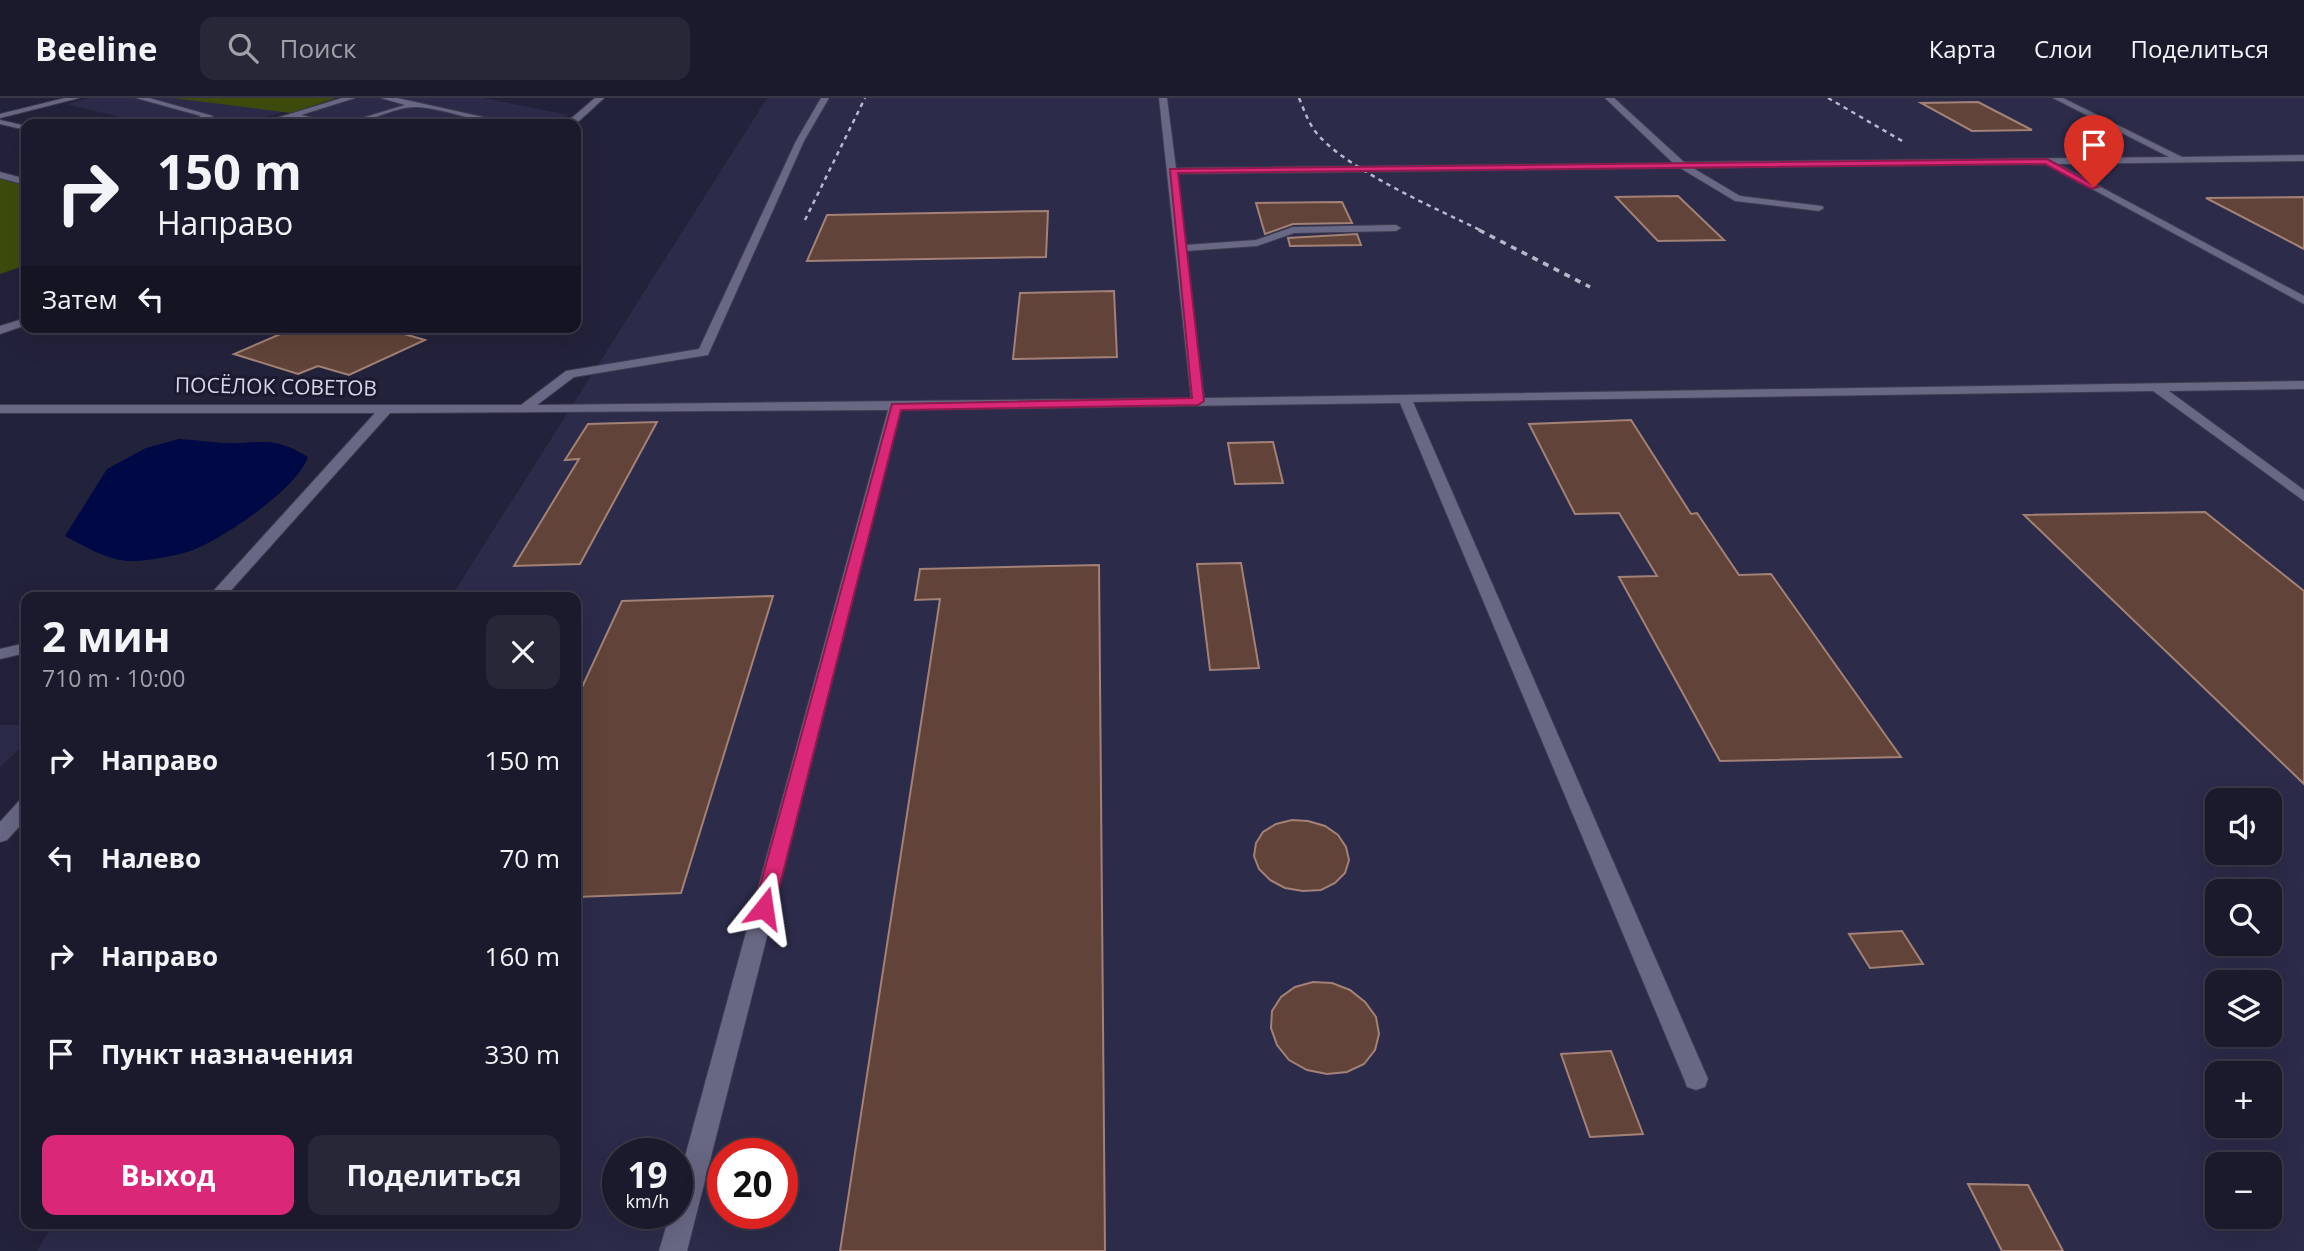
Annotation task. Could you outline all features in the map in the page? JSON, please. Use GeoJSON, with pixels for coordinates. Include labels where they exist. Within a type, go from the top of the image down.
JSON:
{"type":"FeatureCollection","features":[{"type":"Feature","properties":{"kind":"street"},"geometry":{"type":"LineString","coordinates":[[0,116],[75,98]]}},
{"type":"Feature","properties":{"kind":"street"},"geometry":{"type":"LineString","coordinates":[[140,98],[209,116],[202,119]]}},
{"type":"Feature","properties":{"kind":"street"},"geometry":{"type":"LineString","coordinates":[[278,119],[351,98]]}},
{"type":"Feature","properties":{"kind":"street"},"geometry":{"type":"LineString","coordinates":[[385,98],[487,119]]}},
{"type":"Feature","properties":{"kind":"street"},"geometry":{"type":"LineString","coordinates":[[576,119],[600,98]]}},
{"type":"Feature","properties":{"kind":"street"},"geometry":{"type":"LineString","coordinates":[[524,409],[570,374],[704,352],[800,141],[825,98]]}},
{"type":"Feature","properties":{"kind":"street"},"geometry":{"type":"LineString","coordinates":[[1163,98],[1198,401]]}},
{"type":"Feature","properties":{"kind":"street"},"geometry":{"type":"LineString","coordinates":[[1609,98],[1679,164],[1738,199],[1819,208]]}},
{"type":"Feature","properties":{"kind":"street"},"geometry":{"type":"LineString","coordinates":[[2057,98],[2184,161]]}},
{"type":"Feature","properties":{"kind":"street"},"geometry":{"type":"LineString","coordinates":[[363,119],[415,104]]}},
{"type":"Feature","properties":{"kind":"street"},"geometry":{"type":"LineString","coordinates":[[291,115],[310,119]]}},
{"type":"Feature","properties":{"kind":"street"},"geometry":{"type":"LineString","coordinates":[[0,122],[21,127]]}},
{"type":"Feature","properties":{"kind":"street"},"geometry":{"type":"LineString","coordinates":[[1173,171],[2304,158]]}},
{"type":"Feature","properties":{"kind":"street"},"geometry":{"type":"LineString","coordinates":[[2047,162],[2304,301]]}},
{"type":"Feature","properties":{"kind":"street"},"geometry":{"type":"LineString","coordinates":[[0,175],[21,181]]}},
{"type":"Feature","properties":{"kind":"street"},"geometry":{"type":"LineString","coordinates":[[1181,248],[1257,243],[1293,230],[1396,228]]}},
{"type":"Feature","properties":{"kind":"street"},"geometry":{"type":"LineString","coordinates":[[0,330],[21,323]]}},
{"type":"Feature","properties":{"kind":"street"},"geometry":{"type":"LineString","coordinates":[[387,409],[896,406],[2304,384]]}},
{"type":"Feature","properties":{"kind":"street"},"geometry":{"type":"LineString","coordinates":[[2154,387],[2304,497]]}},
{"type":"Feature","properties":{"kind":"street"},"geometry":{"type":"LineString","coordinates":[[1405,398],[1696,1079]]}},
{"type":"Feature","properties":{"kind":"street"},"geometry":{"type":"LineString","coordinates":[[673,1251],[896,406]]}},
{"type":"Feature","properties":{"kind":"street","name":"ПОСЁЛОК СОВЕТОВ"},"geometry":{"type":"LineString","coordinates":[[0,409],[387,409]]}},
{"type":"Feature","properties":{"kind":"street","name":"ПОСЁЛОК СОВЕТОВ"},"geometry":{"type":"LineString","coordinates":[[221,592],[387,409]]}},
{"type":"Feature","properties":{"kind":"street"},"geometry":{"type":"LineString","coordinates":[[0,654],[21,649]]}},
{"type":"Feature","properties":{"kind":"street"},"geometry":{"type":"LineString","coordinates":[[0,835],[21,812]]}},
{"type":"Feature","properties":{"kind":"shaded area"},"geometry":{"type":"Polygon","coordinates":[[[91,98],[234,98],[290,110],[258,119],[129,119],[66,104],[91,98]]]}},
{"type":"Feature","properties":{"kind":"shaded area"},"geometry":{"type":"Polygon","coordinates":[[[344,98],[483,98],[569,115],[560,119],[267,119],[344,98]]]}},
{"type":"Feature","properties":{"kind":"shaded area"},"geometry":{"type":"Polygon","coordinates":[[[767,98],[2304,98],[2304,1251],[37,1251],[50,1229],[581,1229],[581,592],[454,592],[767,98]]]}},
{"type":"Feature","properties":{"kind":"shaded area"},"geometry":{"type":"Polygon","coordinates":[[[179,439],[275,443],[290,447],[308,457],[290,483],[258,511],[207,544],[187,552],[162,558],[121,560],[96,552],[65,536],[107,469],[146,448],[179,439]]]}},
{"type":"Feature","properties":{"kind":"shaded area"},"geometry":{"type":"Polygon","coordinates":[[[0,725],[21,725],[21,748],[0,767],[0,725]]]}},
{"type":"Feature","properties":{"kind":"green space"},"geometry":{"type":"Polygon","coordinates":[[[173,98],[336,98],[291,113],[173,98]]]}},
{"type":"Feature","properties":{"kind":"green space"},"geometry":{"type":"Polygon","coordinates":[[[0,177],[21,182],[21,267],[0,274],[0,177]]]}},
{"type":"Feature","properties":{"kind":"building"},"geometry":{"type":"Polygon","coordinates":[[[1978,102],[2032,130],[1972,131],[1921,103],[1978,102]]]}},
{"type":"Feature","properties":{"kind":"building"},"geometry":{"type":"Polygon","coordinates":[[[1678,196],[1724,240],[1658,241],[1616,197],[1678,196]]]}},
{"type":"Feature","properties":{"kind":"building"},"geometry":{"type":"Polygon","coordinates":[[[2304,197],[2304,249],[2206,198],[2304,197]]]}},
{"type":"Feature","properties":{"kind":"building"},"geometry":{"type":"Polygon","coordinates":[[[1342,202],[1352,223],[1293,224],[1265,234],[1256,203],[1342,202]]]}},
{"type":"Feature","properties":{"kind":"building"},"geometry":{"type":"Polygon","coordinates":[[[1048,211],[1046,257],[807,261],[827,215],[1048,211]]]}},
{"type":"Feature","properties":{"kind":"building"},"geometry":{"type":"Polygon","coordinates":[[[1357,234],[1361,245],[1290,246],[1288,238],[1357,234]]]}},
{"type":"Feature","properties":{"kind":"building"},"geometry":{"type":"Polygon","coordinates":[[[1114,291],[1117,357],[1013,359],[1020,293],[1114,291]]]}},
{"type":"Feature","properties":{"kind":"building"},"geometry":{"type":"Polygon","coordinates":[[[283,333],[401,333],[425,340],[349,375],[318,366],[298,374],[234,354],[283,333]]]}},
{"type":"Feature","properties":{"kind":"building"},"geometry":{"type":"Polygon","coordinates":[[[1631,420],[1691,514],[1697,513],[1739,575],[1771,574],[1901,757],[1720,761],[1619,577],[1657,576],[1619,513],[1575,514],[1529,424],[1631,420]]]}},
{"type":"Feature","properties":{"kind":"building"},"geometry":{"type":"Polygon","coordinates":[[[657,422],[580,564],[514,566],[579,459],[565,460],[588,424],[657,422]]]}},
{"type":"Feature","properties":{"kind":"building"},"geometry":{"type":"Polygon","coordinates":[[[1273,442],[1283,483],[1235,484],[1228,443],[1273,442]]]}},
{"type":"Feature","properties":{"kind":"building"},"geometry":{"type":"Polygon","coordinates":[[[2205,512],[2304,591],[2304,784],[2024,515],[2205,512]]]}},
{"type":"Feature","properties":{"kind":"building"},"geometry":{"type":"Polygon","coordinates":[[[1241,563],[1259,668],[1210,670],[1197,564],[1241,563]]]}},
{"type":"Feature","properties":{"kind":"building"},"geometry":{"type":"Polygon","coordinates":[[[1099,565],[1105,1251],[840,1251],[940,599],[915,600],[920,569],[1099,565]]]}},
{"type":"Feature","properties":{"kind":"building"},"geometry":{"type":"Polygon","coordinates":[[[773,596],[681,893],[581,897],[581,689],[622,601],[773,596]]]}},
{"type":"Feature","properties":{"kind":"building"},"geometry":{"type":"Polygon","coordinates":[[[1292,820],[1325,826],[1338,835],[1346,847],[1349,860],[1345,873],[1335,883],[1321,890],[1285,888],[1270,880],[1259,869],[1254,856],[1256,843],[1263,832],[1276,824],[1292,820]]]}},
{"type":"Feature","properties":{"kind":"building"},"geometry":{"type":"Polygon","coordinates":[[[1902,931],[1923,964],[1870,968],[1849,934],[1902,931]]]}},
{"type":"Feature","properties":{"kind":"building"},"geometry":{"type":"Polygon","coordinates":[[[1313,982],[1332,983],[1350,990],[1365,1002],[1376,1017],[1379,1034],[1375,1050],[1364,1064],[1347,1072],[1327,1074],[1307,1070],[1289,1060],[1277,1045],[1271,1028],[1272,1011],[1281,997],[1295,987],[1313,982]]]}},
{"type":"Feature","properties":{"kind":"building"},"geometry":{"type":"Polygon","coordinates":[[[1611,1051],[1643,1134],[1590,1137],[1561,1054],[1611,1051]]]}},
{"type":"Feature","properties":{"kind":"building"},"geometry":{"type":"Polygon","coordinates":[[[1968,1184],[2028,1185],[2063,1251],[2002,1251],[1968,1184]]]}},
{"type":"Feature","properties":{"kind":"railway"},"geometry":{"type":"LineString","coordinates":[[805,220],[865,98]]}},
{"type":"Feature","properties":{"kind":"railway"},"geometry":{"type":"LineString","coordinates":[[1299,98],[1316,132],[1334,150],[1396,189],[1482,231]]}},
{"type":"Feature","properties":{"kind":"railway"},"geometry":{"type":"LineString","coordinates":[[1828,98],[1904,142]]}},
{"type":"Feature","properties":{"kind":"railway"},"geometry":{"type":"LineString","coordinates":[[1479,230],[1590,287]]}},
{"type":"Feature","properties":{"kind":"route"},"geometry":{"type":"LineString","coordinates":[[764,908],[896,406],[1198,401],[1173,171],[2047,162],[2094,187]]}}]}
